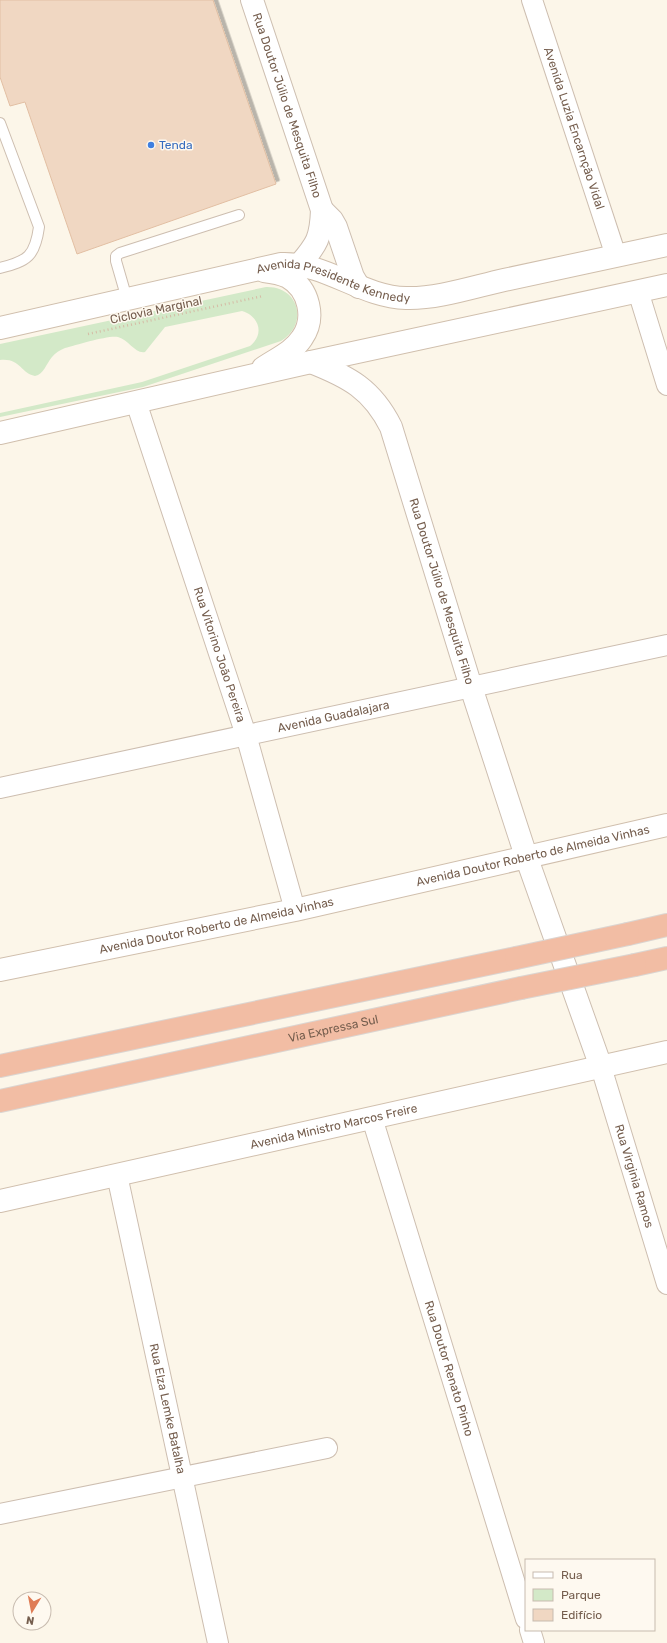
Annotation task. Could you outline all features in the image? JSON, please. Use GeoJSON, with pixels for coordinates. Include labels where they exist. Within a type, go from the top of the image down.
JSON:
{"type":"FeatureCollection","features":[{"type":"Feature","properties":{"kind":"highway"},"geometry":{"type":"LineString","coordinates":[[0,1066],[667,925]]}},
{"type":"Feature","properties":{"kind":"highway","name":"Via Expressa Sul"},"geometry":{"type":"LineString","coordinates":[[0,1101],[521,988],[667,958]]}},
{"type":"Feature","properties":{"kind":"main road","name":"Rua Doutor Júlio de Mesquita Filho"},"geometry":{"type":"LineString","coordinates":[[252,0],[322,210]]}},
{"type":"Feature","properties":{"kind":"main road"},"geometry":{"type":"LineString","coordinates":[[300,264],[316,244],[319,237],[322,228],[322,210]]}},
{"type":"Feature","properties":{"kind":"main road"},"geometry":{"type":"LineString","coordinates":[[322,210],[336,226],[353,277],[358,287]]}},
{"type":"Feature","properties":{"kind":"main road","name":"Avenida Presidente Kennedy"},"geometry":{"type":"LineString","coordinates":[[0,328],[281,264],[300,264],[373,293],[406,298],[424,297],[667,245]]}},
{"type":"Feature","properties":{"kind":"main road"},"geometry":{"type":"LineString","coordinates":[[251,376],[297,345],[306,333],[310,319],[309,305],[301,288],[294,280],[281,274],[257,270]]}},
{"type":"Feature","properties":{"kind":"main road"},"geometry":{"type":"LineString","coordinates":[[0,432],[311,362],[667,285]]}},
{"type":"Feature","properties":{"kind":"main road","name":"Rua Doutor Júlio de Mesquita Filho"},"geometry":{"type":"LineString","coordinates":[[311,362],[338,373],[354,382],[375,401],[383,411],[391,427],[471,687],[526,856],[601,1067]]}},
{"type":"Feature","properties":{"kind":"main road","name":"Avenida Doutor Roberto de Almeida Vinhas"},"geometry":{"type":"LineString","coordinates":[[0,970],[295,910],[667,825]]}},
{"type":"Feature","properties":{"kind":"main road","name":"Avenida Ministro Marcos Freire"},"geometry":{"type":"LineString","coordinates":[[0,1201],[667,1052]]}},
{"type":"Feature","properties":{"kind":"street","name":"Avenida Luzia Encarnção Vidal"},"geometry":{"type":"LineString","coordinates":[[532,0],[616,256]]}},
{"type":"Feature","properties":{"kind":"street"},"geometry":{"type":"LineString","coordinates":[[638,292],[667,385]]}},
{"type":"Feature","properties":{"kind":"street","name":"Rua Vitorino João Pereira"},"geometry":{"type":"LineString","coordinates":[[136,402],[246,735],[295,910]]}},
{"type":"Feature","properties":{"kind":"street","name":"Avenida Guadalajara"},"geometry":{"type":"LineString","coordinates":[[0,788],[667,645]]}},
{"type":"Feature","properties":{"kind":"street","name":"Rua Virginia Ramos"},"geometry":{"type":"LineString","coordinates":[[601,1067],[667,1284]]}},
{"type":"Feature","properties":{"kind":"street","name":"Rua Doutor Renato Pinho"},"geometry":{"type":"LineString","coordinates":[[372,1118],[525,1615]]}},
{"type":"Feature","properties":{"kind":"street","name":"Rua Elza Lemke Batalha"},"geometry":{"type":"LineString","coordinates":[[117,1175],[218,1643]]}},
{"type":"Feature","properties":{"kind":"street"},"geometry":{"type":"LineString","coordinates":[[0,1514],[182,1479],[327,1448]]}},
{"type":"Feature","properties":{"kind":"street"},"geometry":{"type":"LineString","coordinates":[[530,1631],[534,1643]]}},
{"type":"Feature","properties":{"kind":"lane"},"geometry":{"type":"LineString","coordinates":[[0,123],[39,227],[37,243],[27,258],[15,264],[0,268]]}},
{"type":"Feature","properties":{"kind":"lane"},"geometry":{"type":"LineString","coordinates":[[127,300],[116,261],[116,256],[120,253],[239,215]]}},
{"type":"Feature","properties":{"kind":"path","name":"Ciclovia Marginal"},"geometry":{"type":"LineString","coordinates":[[84,335],[264,296]]}},
{"type":"Feature","properties":{"kind":"green space"},"geometry":{"type":"Polygon","coordinates":[[[266,287],[277,288],[286,293],[293,299],[296,307],[297,316],[295,325],[290,334],[281,341],[143,387],[0,417],[0,413],[142,382],[250,346],[255,341],[259,331],[253,317],[242,311],[165,327],[145,352],[138,351],[118,337],[100,339],[59,351],[53,356],[41,373],[35,376],[26,372],[12,361],[0,360],[0,344],[266,287]]]}},
{"type":"Feature","properties":{"kind":"building","name":"Tenda"},"geometry":{"type":"Polygon","coordinates":[[[0,0],[213,0],[276,184],[77,254],[25,102],[10,106],[0,77],[0,0]]]}},
{"type":"Feature","properties":{"kind":"place","name":"Tenda"},"geometry":{"type":"Point","coordinates":[151,145]}}]}
